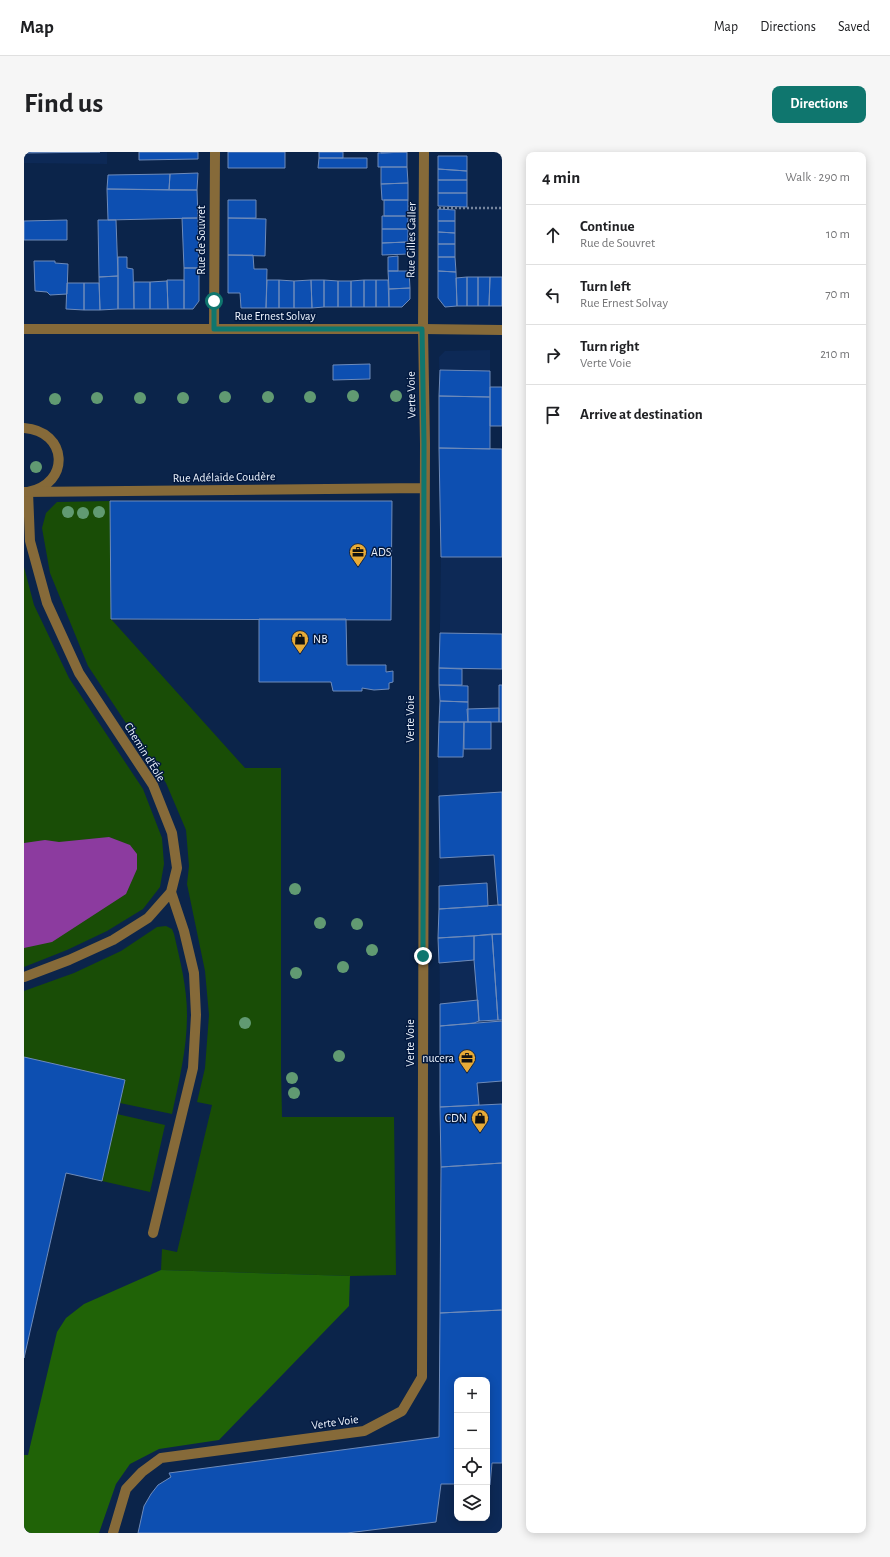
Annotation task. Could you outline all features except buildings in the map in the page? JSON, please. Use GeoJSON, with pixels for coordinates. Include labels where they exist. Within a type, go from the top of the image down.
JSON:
{"type":"FeatureCollection","features":[{"type":"Feature","properties":{"kind":"street","name":"Rue de Souvret"},"geometry":{"type":"LineString","coordinates":[[214,329],[215,152]]}},
{"type":"Feature","properties":{"kind":"street","name":"Rue Gilles Galler"},"geometry":{"type":"LineString","coordinates":[[422,329],[424,152]]}},
{"type":"Feature","properties":{"kind":"street","name":"Rue Ernest Solvay"},"geometry":{"type":"LineString","coordinates":[[24,329],[502,330]]}},
{"type":"Feature","properties":{"kind":"street","name":"Verte Voie"},"geometry":{"type":"LineString","coordinates":[[113,1533],[126,1489],[142,1472],[161,1458],[364,1431],[402,1411],[422,1377],[424,444],[422,329]]}},
{"type":"Feature","properties":{"kind":"street"},"geometry":{"type":"LineString","coordinates":[[24,428],[36,430],[45,434],[57,449],[59,459],[57,469],[50,482],[38,490],[26,492]]}},
{"type":"Feature","properties":{"kind":"street","name":"Rue Adélaïde Coudère"},"geometry":{"type":"LineString","coordinates":[[26,492],[424,488]]}},
{"type":"Feature","properties":{"kind":"street","name":"Chemin d'Éole"},"geometry":{"type":"LineString","coordinates":[[24,977],[69,960],[113,940],[148,918],[171,892],[177,868],[172,833],[153,785],[79,672],[47,603],[30,541],[26,492]]}},
{"type":"Feature","properties":{"kind":"street"},"geometry":{"type":"LineString","coordinates":[[153,1233],[193,1068],[196,1015],[194,973],[184,931],[171,892]]}},
{"type":"Feature","properties":{"kind":"path"},"geometry":{"type":"LineString","coordinates":[[424,208],[502,208]]}},
{"type":"Feature","properties":{"kind":"shaded area"},"geometry":{"type":"Polygon","coordinates":[[[24,152],[107,152],[107,164],[24,163],[24,152]]]}},
{"type":"Feature","properties":{"kind":"shaded area"},"geometry":{"type":"Polygon","coordinates":[[[490,350],[490,449],[502,449],[502,1533],[138,1533],[144,1506],[158,1485],[170,1477],[169,1473],[439,1436],[441,1167],[438,757],[441,557],[439,357],[445,351],[490,350]]]}},
{"type":"Feature","properties":{"kind":"shaded area"},"geometry":{"type":"Polygon","coordinates":[[[109,837],[130,845],[137,854],[137,869],[126,894],[52,942],[24,948],[24,843],[45,840],[59,842],[109,837]]]}},
{"type":"Feature","properties":{"kind":"green space"},"geometry":{"type":"Polygon","coordinates":[[[110,501],[111,619],[245,768],[281,768],[282,1117],[394,1117],[396,1275],[350,1276],[161,1270],[162,1249],[177,1252],[212,1105],[197,1102],[205,1068],[209,1015],[205,971],[187,884],[189,866],[186,830],[166,783],[88,666],[50,573],[42,528],[46,513],[57,502],[110,501]]]}},
{"type":"Feature","properties":{"kind":"green space"},"geometry":{"type":"Polygon","coordinates":[[[24,567],[34,605],[69,678],[143,789],[162,838],[164,864],[160,887],[143,909],[107,931],[67,950],[24,967],[24,567]]]}},
{"type":"Feature","properties":{"kind":"green space"},"geometry":{"type":"Polygon","coordinates":[[[166,926],[172,929],[174,934],[183,974],[187,1005],[187,1028],[184,1053],[172,1114],[120,1103],[125,1080],[24,1057],[24,991],[74,973],[121,951],[157,927],[166,926]]]}},
{"type":"Feature","properties":{"kind":"green space"},"geometry":{"type":"Polygon","coordinates":[[[117,1114],[165,1125],[150,1192],[102,1181],[117,1114]]]}},
{"type":"Feature","properties":{"kind":"green space"},"geometry":{"type":"Polygon","coordinates":[[[161,1270],[350,1276],[349,1306],[219,1440],[159,1449],[130,1464],[116,1484],[99,1533],[24,1533],[24,1455],[28,1455],[57,1332],[66,1318],[84,1304],[161,1270]]]}},
{"type":"Feature","properties":{"kind":"place","name":"ADS"},"geometry":{"type":"Point","coordinates":[358,567]}},
{"type":"Feature","properties":{"kind":"place","name":"NB"},"geometry":{"type":"Point","coordinates":[300,654]}},
{"type":"Feature","properties":{"kind":"place","name":"nucera"},"geometry":{"type":"Point","coordinates":[467,1073]}},
{"type":"Feature","properties":{"kind":"place","name":"CDN"},"geometry":{"type":"Point","coordinates":[480,1133]}},
{"type":"Feature","properties":{"kind":"route"},"geometry":{"type":"LineString","coordinates":[[214,301],[214,329],[422,329],[424,444],[423,956]]}}]}
